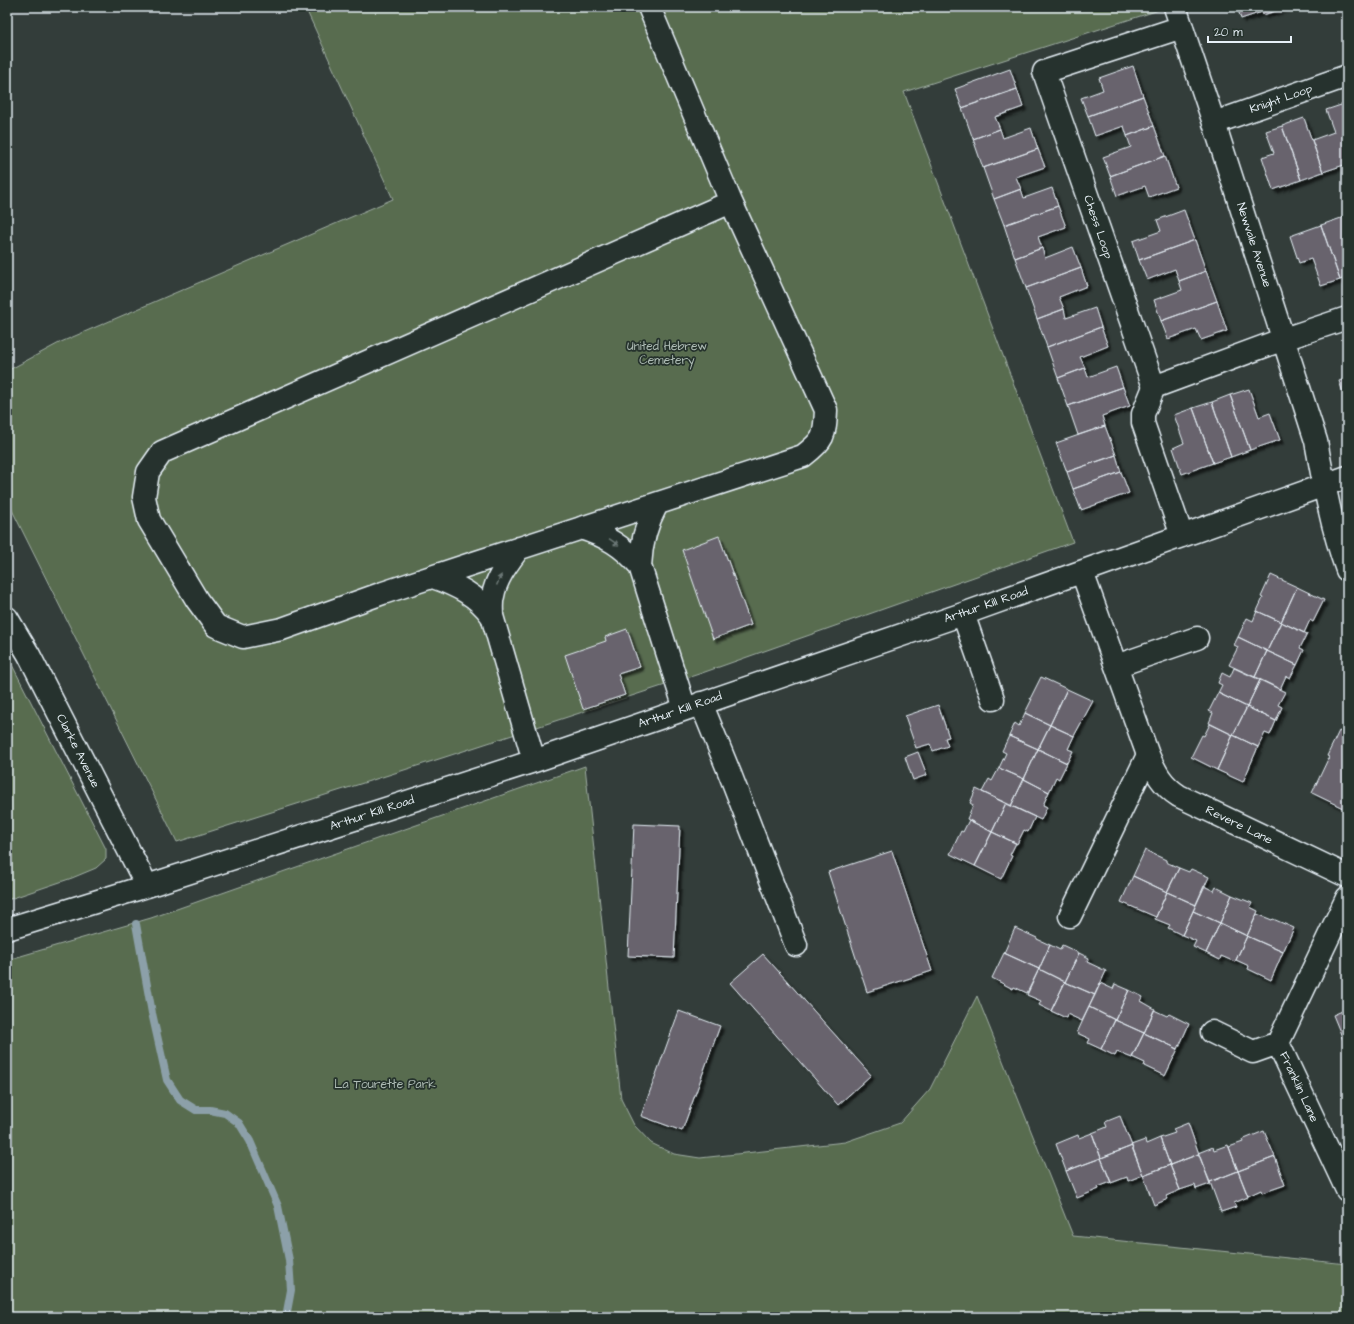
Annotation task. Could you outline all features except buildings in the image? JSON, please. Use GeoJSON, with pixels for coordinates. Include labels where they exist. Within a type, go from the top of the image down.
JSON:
{"type":"FeatureCollection","features":[{"type":"Feature","properties":{"kind":"street"},"geometry":{"type":"LineString","coordinates":[[649,7],[730,202],[826,410],[825,431],[817,446],[803,456],[519,548],[282,629],[243,637],[216,626],[197,600],[149,520],[144,497],[148,472],[162,452],[730,202]]}},
{"type":"Feature","properties":{"kind":"street","name":"Newvale Avenue"},"geometry":{"type":"LineString","coordinates":[[1178,17],[1214,123],[1316,441],[1324,485]]}},
{"type":"Feature","properties":{"kind":"street","name":"Chess Loop"},"geometry":{"type":"LineString","coordinates":[[1154,387],[1044,72],[1178,17]]}},
{"type":"Feature","properties":{"kind":"street","name":"Knight Loop"},"geometry":{"type":"LineString","coordinates":[[1214,123],[1347,76]]}},
{"type":"Feature","properties":{"kind":"street"},"geometry":{"type":"LineString","coordinates":[[1182,536],[1143,423],[1143,414],[1154,387],[1284,339],[1347,318]]}},
{"type":"Feature","properties":{"kind":"street","name":"Arthur Kill Road"},"geometry":{"type":"LineString","coordinates":[[7,929],[147,886],[534,761],[963,614],[1347,477]]}},
{"type":"Feature","properties":{"kind":"street"},"geometry":{"type":"LineString","coordinates":[[1324,485],[1337,543],[1347,570]]}},
{"type":"Feature","properties":{"kind":"street"},"geometry":{"type":"LineString","coordinates":[[640,566],[641,549],[645,532],[650,516],[657,504]]}},
{"type":"Feature","properties":{"kind":"street"},"geometry":{"type":"LineString","coordinates":[[581,528],[610,540],[628,553],[640,566],[693,706],[730,774],[796,945]]}},
{"type":"Feature","properties":{"kind":"street"},"geometry":{"type":"LineString","coordinates":[[519,548],[506,566],[492,596],[492,616],[534,761]]}},
{"type":"Feature","properties":{"kind":"street","name":"Revere Lane"},"geometry":{"type":"LineString","coordinates":[[1082,572],[1148,755],[1163,784],[1179,796],[1347,876]]}},
{"type":"Feature","properties":{"kind":"street"},"geometry":{"type":"LineString","coordinates":[[433,577],[461,588],[476,598],[492,616]]}},
{"type":"Feature","properties":{"kind":"street"},"geometry":{"type":"LineString","coordinates":[[963,614],[993,698]]}},
{"type":"Feature","properties":{"kind":"street","name":"Clarke Avenue"},"geometry":{"type":"LineString","coordinates":[[7,618],[29,655],[147,886]]}},
{"type":"Feature","properties":{"kind":"street"},"geometry":{"type":"LineString","coordinates":[[1116,666],[1197,638]]}},
{"type":"Feature","properties":{"kind":"street"},"geometry":{"type":"LineString","coordinates":[[1070,916],[1148,755]]}},
{"type":"Feature","properties":{"kind":"street","name":"Franklin Lane"},"geometry":{"type":"LineString","coordinates":[[1347,898],[1278,1043],[1347,1190]]}},
{"type":"Feature","properties":{"kind":"street"},"geometry":{"type":"LineString","coordinates":[[1212,1032],[1253,1052],[1278,1043]]}},
{"type":"Feature","properties":{"kind":"green space","name":"United Hebrew Cemetery"},"geometry":{"type":"Polygon","coordinates":[[[305,7],[1158,7],[1159,10],[904,92],[1073,542],[702,673],[439,759],[177,842],[7,500],[7,371],[61,342],[393,199],[305,7]]]}},
{"type":"Feature","properties":{"kind":"green space"},"geometry":{"type":"Polygon","coordinates":[[[7,655],[106,849],[106,859],[96,868],[72,878],[7,900],[7,655]]]}},
{"type":"Feature","properties":{"kind":"green space","name":"La Tourette Park"},"geometry":{"type":"Polygon","coordinates":[[[585,766],[621,1099],[634,1125],[651,1143],[674,1154],[700,1158],[845,1142],[900,1123],[930,1089],[977,996],[1073,1236],[1347,1264],[1347,1317],[7,1317],[7,960],[151,918],[585,766]]]}},
{"type":"Feature","properties":{"kind":"waterway"},"geometry":{"type":"LineString","coordinates":[[136,924],[152,1013],[167,1080],[180,1100],[196,1110],[210,1110],[225,1113],[239,1123],[250,1141],[278,1206],[289,1260],[291,1290],[286,1317]]}}]}
